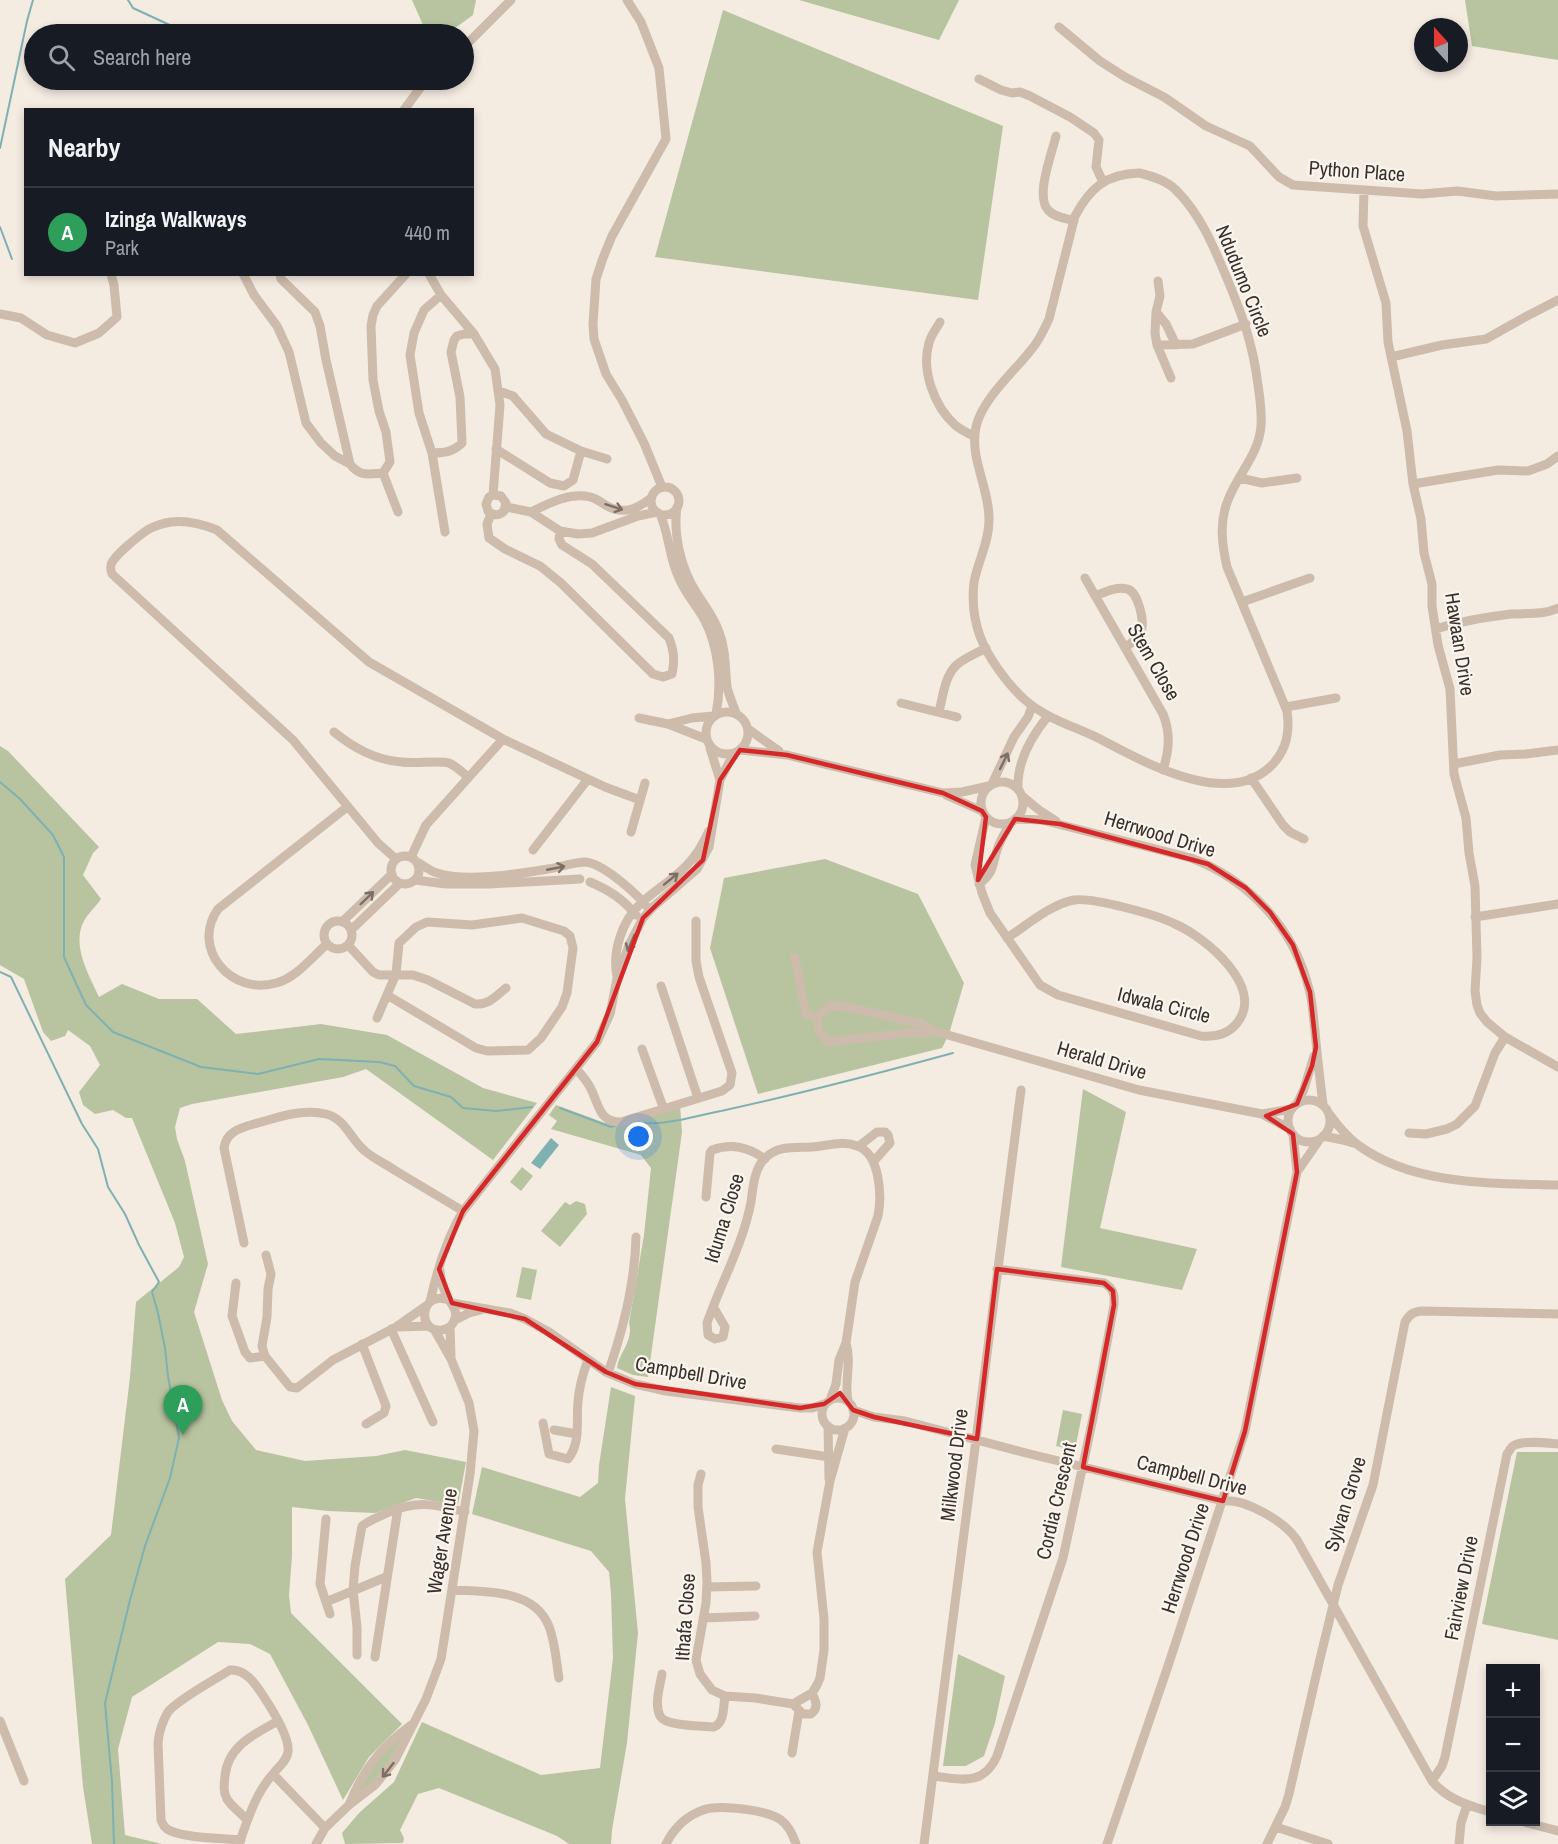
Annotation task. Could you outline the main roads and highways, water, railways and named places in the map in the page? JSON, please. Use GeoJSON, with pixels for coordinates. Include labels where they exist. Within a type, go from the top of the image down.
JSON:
{"type":"FeatureCollection","features":[{"type":"Feature","properties":{"kind":"water"},"geometry":{"type":"Polygon","coordinates":[[[551,1138],[559,1145],[540,1169],[531,1163],[551,1138]]]}},
{"type":"Feature","properties":{"kind":"waterway"},"geometry":{"type":"LineString","coordinates":[[26,24],[33,0]]}},
{"type":"Feature","properties":{"kind":"waterway"},"geometry":{"type":"LineString","coordinates":[[128,0],[133,8],[168,24]]}},
{"type":"Feature","properties":{"kind":"waterway"},"geometry":{"type":"LineString","coordinates":[[0,148],[24,35]]}},
{"type":"Feature","properties":{"kind":"waterway"},"geometry":{"type":"LineString","coordinates":[[0,227],[12,259]]}},
{"type":"Feature","properties":{"kind":"waterway"},"geometry":{"type":"LineString","coordinates":[[0,782],[20,799],[53,835],[64,857],[64,957],[86,1005],[113,1032],[201,1067],[258,1074],[319,1059],[379,1062],[395,1066],[414,1086],[451,1097],[463,1108],[496,1111],[532,1107]]}},
{"type":"Feature","properties":{"kind":"waterway"},"geometry":{"type":"LineString","coordinates":[[0,972],[11,977],[82,1124],[98,1149],[108,1187],[125,1214],[159,1282],[152,1292],[165,1348],[179,1438],[170,1478],[145,1546],[105,1703],[112,1782],[114,1844]]}},
{"type":"Feature","properties":{"kind":"waterway"},"geometry":{"type":"LineString","coordinates":[[635,1122],[656,1123],[689,1118],[808,1091],[953,1053]]}},
{"type":"Feature","properties":{"kind":"waterway"},"geometry":{"type":"LineString","coordinates":[[560,1108],[611,1127],[617,1125]]}},
{"type":"Feature","properties":{"kind":"place","name":"Izinga Walkways"},"geometry":{"type":"Point","coordinates":[183,1435]}}]}
